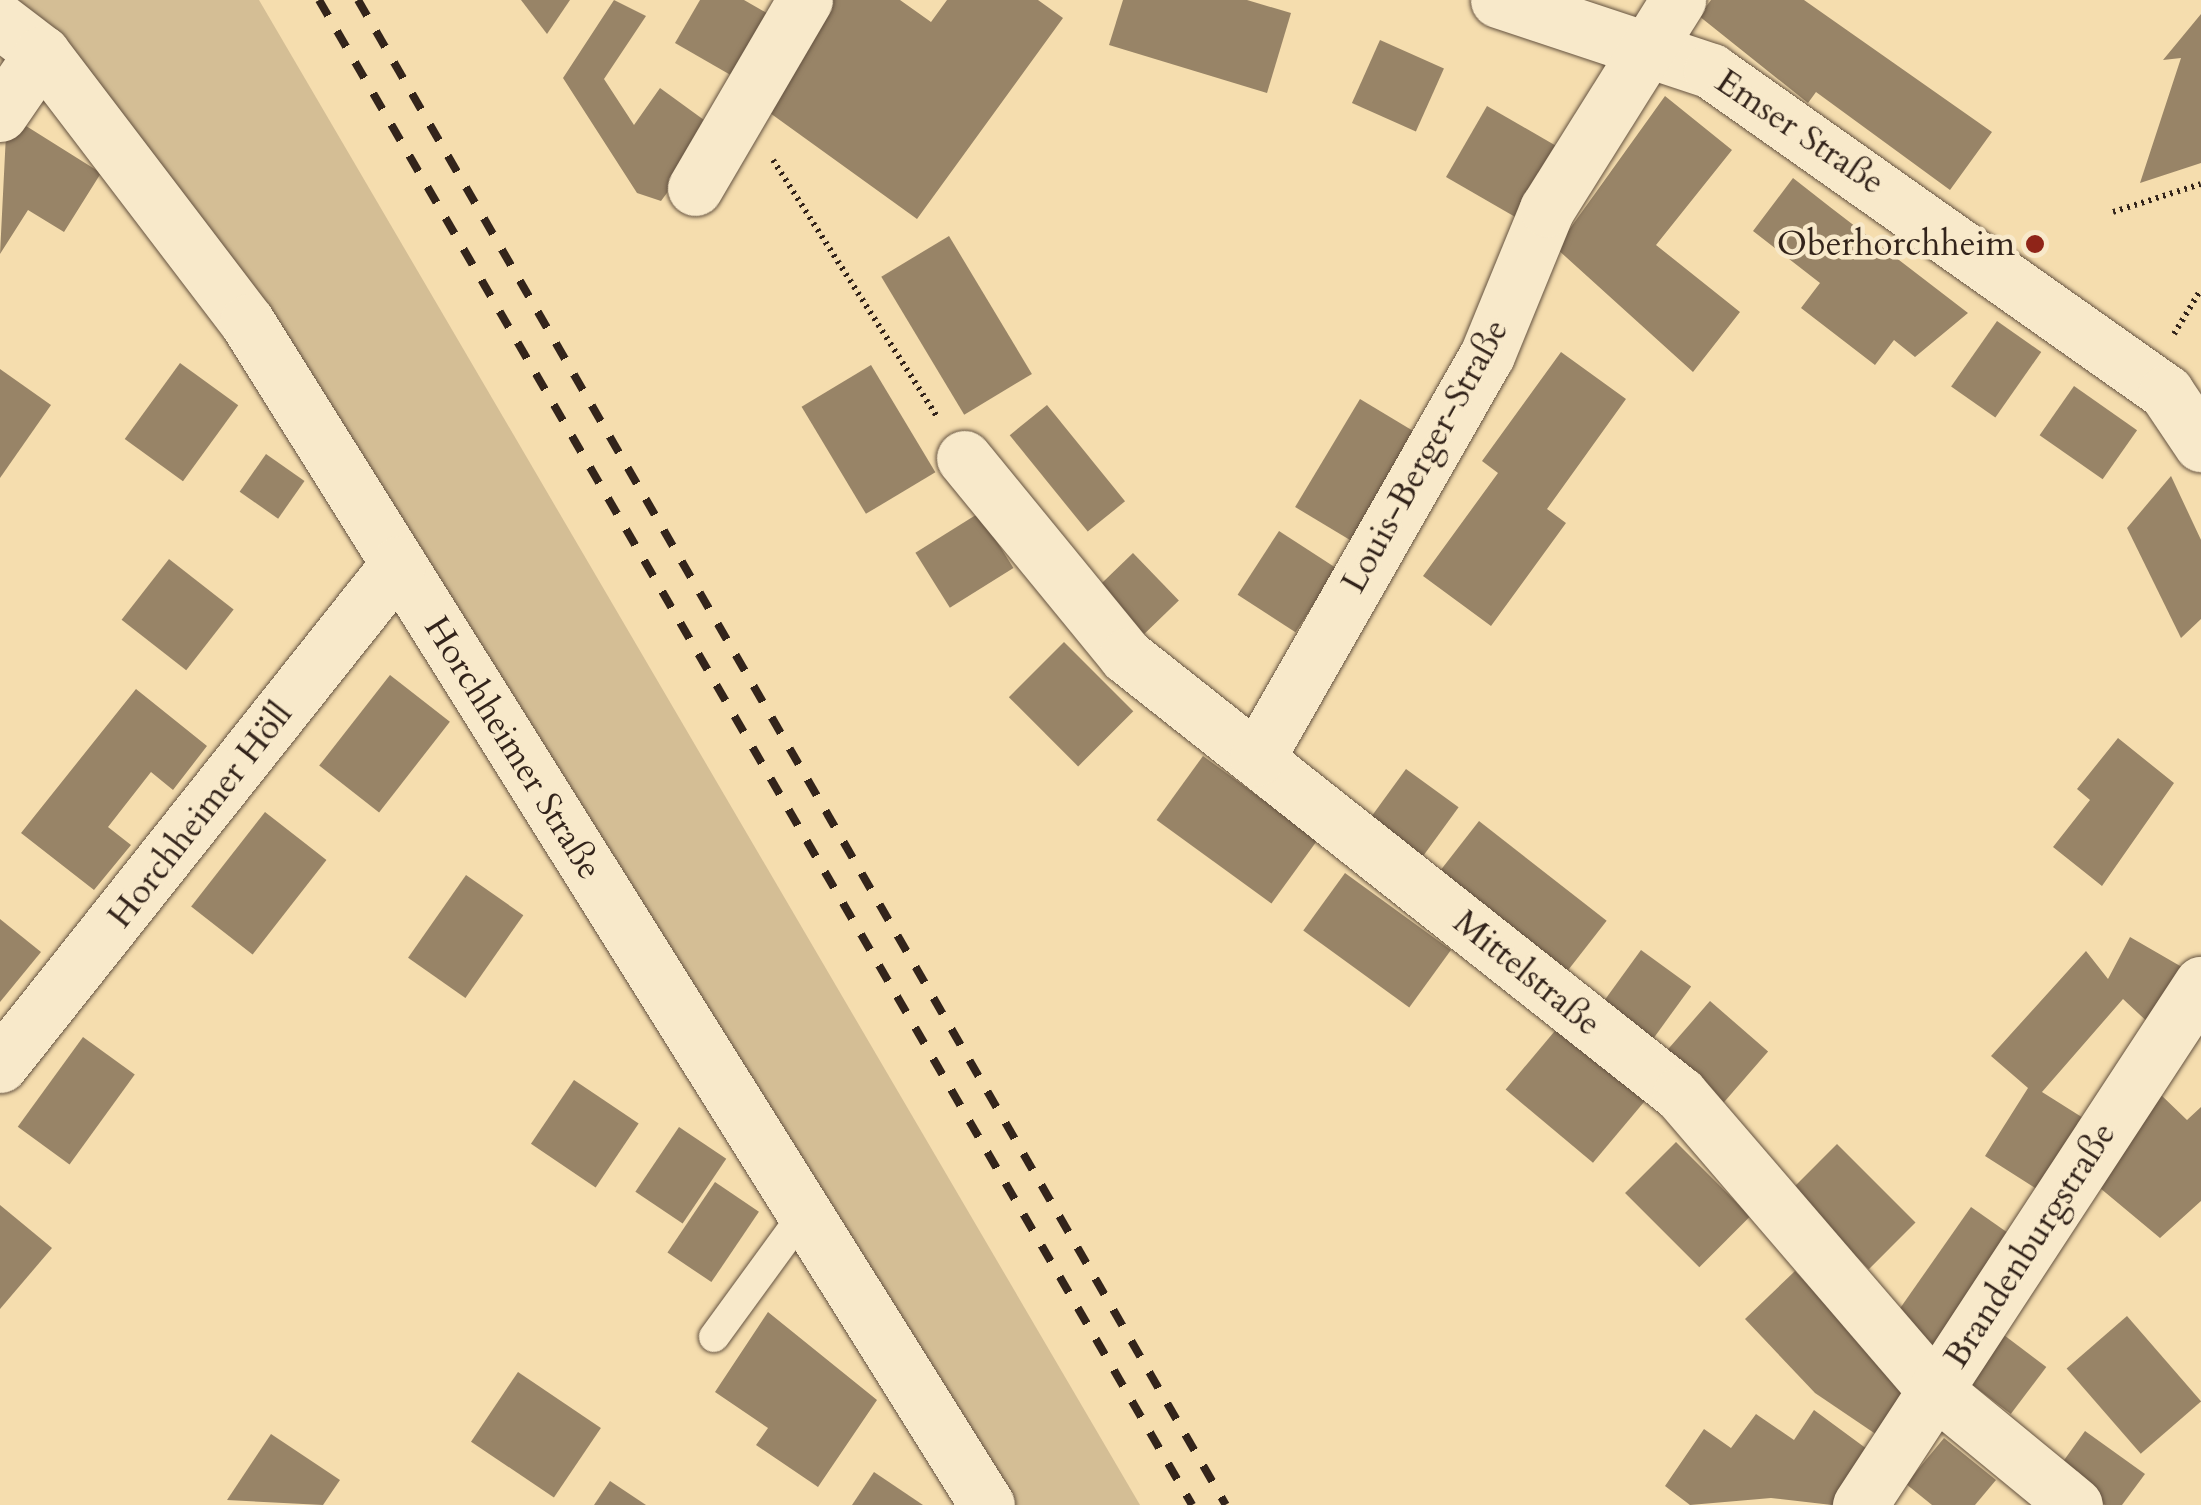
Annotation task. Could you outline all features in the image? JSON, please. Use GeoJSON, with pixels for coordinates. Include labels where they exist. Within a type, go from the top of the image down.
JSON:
{"type":"FeatureCollection","features":[{"type":"Feature","properties":{"kind":"street"},"geometry":{"type":"LineString","coordinates":[[695,188],[738,106],[805,0]]}},
{"type":"Feature","properties":{"kind":"street","name":"Emser Straße"},"geometry":{"type":"LineString","coordinates":[[1498,0],[1711,70],[1959,239],[2166,392],[2201,444]]}},
{"type":"Feature","properties":{"kind":"street","name":"Louis-Berger-Straße"},"geometry":{"type":"LineString","coordinates":[[1258,758],[1487,355],[1546,209],[1643,46],[1678,0]]}},
{"type":"Feature","properties":{"kind":"street"},"geometry":{"type":"LineString","coordinates":[[0,114],[21,37]]}},
{"type":"Feature","properties":{"kind":"street","name":"Horchheimer Straße"},"geometry":{"type":"LineString","coordinates":[[21,37],[247,322],[987,1505]]}},
{"type":"Feature","properties":{"kind":"street","name":"Mittelstraße"},"geometry":{"type":"LineString","coordinates":[[964,458],[1126,656],[1680,1094],[1935,1390],[2075,1505]]}},
{"type":"Feature","properties":{"kind":"street","name":"Horchheimer Höll"},"geometry":{"type":"LineString","coordinates":[[0,1066],[398,564]]}},
{"type":"Feature","properties":{"kind":"street","name":"Brandenburgstraße"},"geometry":{"type":"LineString","coordinates":[[1860,1505],[2201,984]]}},
{"type":"Feature","properties":{"kind":"lane"},"geometry":{"type":"LineString","coordinates":[[714,1337],[804,1212]]}},
{"type":"Feature","properties":{"kind":"path"},"geometry":{"type":"LineString","coordinates":[[738,106],[964,458]]}},
{"type":"Feature","properties":{"kind":"path"},"geometry":{"type":"LineString","coordinates":[[2114,212],[2201,184]]}},
{"type":"Feature","properties":{"kind":"path"},"geometry":{"type":"LineString","coordinates":[[2166,347],[2201,289]]}},
{"type":"Feature","properties":{"kind":"shaded area"},"geometry":{"type":"Polygon","coordinates":[[[7,0],[259,0],[1140,1505],[1008,1505],[7,0]]]}},
{"type":"Feature","properties":{"kind":"building"},"geometry":{"type":"Polygon","coordinates":[[[521,0],[570,0],[547,34],[521,0]]]}},
{"type":"Feature","properties":{"kind":"building"},"geometry":{"type":"Polygon","coordinates":[[[614,0],[646,16],[604,79],[634,125],[660,88],[715,128],[661,201],[637,193],[563,78],[614,0]]]}},
{"type":"Feature","properties":{"kind":"building"},"geometry":{"type":"Polygon","coordinates":[[[700,0],[744,0],[777,19],[741,81],[675,43],[700,0]]]}},
{"type":"Feature","properties":{"kind":"building"},"geometry":{"type":"Polygon","coordinates":[[[820,0],[900,0],[931,22],[947,0],[1038,0],[1063,18],[917,219],[749,98],[820,0]]]}},
{"type":"Feature","properties":{"kind":"building"},"geometry":{"type":"Polygon","coordinates":[[[1123,0],[1247,0],[1291,13],[1267,93],[1109,45],[1123,0]]]}},
{"type":"Feature","properties":{"kind":"building"},"geometry":{"type":"Polygon","coordinates":[[[1711,0],[1804,0],[1992,132],[1950,190],[1816,92],[1808,103],[1699,16],[1711,0]]]}},
{"type":"Feature","properties":{"kind":"building"},"geometry":{"type":"Polygon","coordinates":[[[2201,14],[2201,163],[2140,183],[2181,58],[2163,60],[2201,14]]]}},
{"type":"Feature","properties":{"kind":"building"},"geometry":{"type":"Polygon","coordinates":[[[1380,40],[1444,68],[1416,132],[1352,103],[1380,40]]]}},
{"type":"Feature","properties":{"kind":"building"},"geometry":{"type":"Polygon","coordinates":[[[1665,96],[1732,150],[1656,245],[1740,312],[1693,372],[1556,248],[1665,96]]]}},
{"type":"Feature","properties":{"kind":"building"},"geometry":{"type":"Polygon","coordinates":[[[1487,106],[1564,150],[1523,222],[1446,177],[1487,106]]]}},
{"type":"Feature","properties":{"kind":"building"},"geometry":{"type":"Polygon","coordinates":[[[7,114],[101,173],[64,232],[28,210],[0,254],[7,114]]]}},
{"type":"Feature","properties":{"kind":"building"},"geometry":{"type":"Polygon","coordinates":[[[1793,178],[1968,313],[1915,357],[1894,340],[1875,365],[1801,308],[1820,283],[1753,231],[1793,178]]]}},
{"type":"Feature","properties":{"kind":"building"},"geometry":{"type":"Polygon","coordinates":[[[949,236],[1032,374],[964,415],[881,277],[949,236]]]}},
{"type":"Feature","properties":{"kind":"building"},"geometry":{"type":"Polygon","coordinates":[[[1997,321],[2041,352],[1995,418],[1951,387],[1997,321]]]}},
{"type":"Feature","properties":{"kind":"building"},"geometry":{"type":"Polygon","coordinates":[[[1561,352],[1626,399],[1547,509],[1566,523],[1491,626],[1423,576],[1498,473],[1482,461],[1561,352]]]}},
{"type":"Feature","properties":{"kind":"building"},"geometry":{"type":"Polygon","coordinates":[[[180,363],[238,405],[183,481],[125,439],[180,363]]]}},
{"type":"Feature","properties":{"kind":"building"},"geometry":{"type":"Polygon","coordinates":[[[871,365],[935,472],[866,514],[802,407],[871,365]]]}},
{"type":"Feature","properties":{"kind":"building"},"geometry":{"type":"Polygon","coordinates":[[[0,369],[51,405],[0,478],[0,369]]]}},
{"type":"Feature","properties":{"kind":"building"},"geometry":{"type":"Polygon","coordinates":[[[2074,386],[2137,430],[2103,479],[2040,435],[2074,386]]]}},
{"type":"Feature","properties":{"kind":"building"},"geometry":{"type":"Polygon","coordinates":[[[1360,399],[1417,433],[1352,541],[1295,507],[1360,399]]]}},
{"type":"Feature","properties":{"kind":"building"},"geometry":{"type":"Polygon","coordinates":[[[1047,405],[1125,501],[1088,532],[1010,435],[1047,405]]]}},
{"type":"Feature","properties":{"kind":"building"},"geometry":{"type":"Polygon","coordinates":[[[266,454],[305,481],[278,519],[240,492],[266,454]]]}},
{"type":"Feature","properties":{"kind":"building"},"geometry":{"type":"Polygon","coordinates":[[[2171,476],[2201,540],[2201,619],[2181,638],[2127,528],[2171,476]]]}},
{"type":"Feature","properties":{"kind":"building"},"geometry":{"type":"Polygon","coordinates":[[[979,513],[1013,568],[950,608],[915,553],[979,513]]]}},
{"type":"Feature","properties":{"kind":"building"},"geometry":{"type":"Polygon","coordinates":[[[1279,531],[1337,569],[1295,632],[1238,595],[1279,531]]]}},
{"type":"Feature","properties":{"kind":"building"},"geometry":{"type":"Polygon","coordinates":[[[1133,553],[1179,600],[1133,645],[1087,597],[1133,553]]]}},
{"type":"Feature","properties":{"kind":"building"},"geometry":{"type":"Polygon","coordinates":[[[169,559],[234,609],[186,670],[122,620],[169,559]]]}},
{"type":"Feature","properties":{"kind":"building"},"geometry":{"type":"Polygon","coordinates":[[[1064,642],[1133,711],[1078,766],[1009,697],[1064,642]]]}},
{"type":"Feature","properties":{"kind":"building"},"geometry":{"type":"Polygon","coordinates":[[[390,675],[450,722],[379,812],[319,766],[390,675]]]}},
{"type":"Feature","properties":{"kind":"building"},"geometry":{"type":"Polygon","coordinates":[[[136,689],[207,746],[173,790],[151,772],[108,827],[131,845],[94,890],[21,833],[136,689]]]}},
{"type":"Feature","properties":{"kind":"building"},"geometry":{"type":"Polygon","coordinates":[[[2118,738],[2174,783],[2102,886],[2053,847],[2090,800],[2077,789],[2118,738]]]}},
{"type":"Feature","properties":{"kind":"building"},"geometry":{"type":"Polygon","coordinates":[[[1203,756],[1318,839],[1271,903],[1157,820],[1203,756]]]}},
{"type":"Feature","properties":{"kind":"building"},"geometry":{"type":"Polygon","coordinates":[[[1406,769],[1459,807],[1418,863],[1365,825],[1406,769]]]}},
{"type":"Feature","properties":{"kind":"building"},"geometry":{"type":"Polygon","coordinates":[[[265,812],[326,860],[253,955],[191,907],[265,812]]]}},
{"type":"Feature","properties":{"kind":"building"},"geometry":{"type":"Polygon","coordinates":[[[1479,821],[1607,921],[1563,977],[1435,877],[1479,821]]]}},
{"type":"Feature","properties":{"kind":"building"},"geometry":{"type":"Polygon","coordinates":[[[1345,873],[1451,950],[1409,1007],[1303,930],[1345,873]]]}},
{"type":"Feature","properties":{"kind":"building"},"geometry":{"type":"Polygon","coordinates":[[[466,875],[523,915],[465,998],[408,958],[466,875]]]}},
{"type":"Feature","properties":{"kind":"building"},"geometry":{"type":"Polygon","coordinates":[[[0,919],[41,952],[0,1002],[0,919]]]}},
{"type":"Feature","properties":{"kind":"building"},"geometry":{"type":"Polygon","coordinates":[[[2130,937],[2194,974],[2154,1028],[2123,999],[2042,1092],[2088,1121],[2043,1193],[1985,1156],[2028,1088],[1991,1056],[2086,951],[2108,979],[2130,937]]]}},
{"type":"Feature","properties":{"kind":"building"},"geometry":{"type":"Polygon","coordinates":[[[1641,950],[1691,986],[1649,1044],[1599,1007],[1641,950]]]}},
{"type":"Feature","properties":{"kind":"building"},"geometry":{"type":"Polygon","coordinates":[[[1710,1001],[1768,1052],[1720,1107],[1662,1056],[1710,1001]]]}},
{"type":"Feature","properties":{"kind":"building"},"geometry":{"type":"Polygon","coordinates":[[[1559,1026],[1646,1099],[1593,1163],[1506,1090],[1559,1026]]]}},
{"type":"Feature","properties":{"kind":"building"},"geometry":{"type":"Polygon","coordinates":[[[83,1037],[135,1075],[70,1164],[18,1127],[83,1037]]]}},
{"type":"Feature","properties":{"kind":"building"},"geometry":{"type":"Polygon","coordinates":[[[574,1080],[639,1124],[596,1187],[531,1144],[574,1080]]]}},
{"type":"Feature","properties":{"kind":"building"},"geometry":{"type":"Polygon","coordinates":[[[2159,1093],[2187,1120],[2201,1107],[2201,1201],[2160,1238],[2094,1183],[2159,1093]]]}},
{"type":"Feature","properties":{"kind":"building"},"geometry":{"type":"Polygon","coordinates":[[[679,1127],[726,1159],[683,1224],[635,1192],[679,1127]]]}},
{"type":"Feature","properties":{"kind":"building"},"geometry":{"type":"Polygon","coordinates":[[[1676,1142],[1750,1216],[1699,1267],[1625,1193],[1676,1142]]]}},
{"type":"Feature","properties":{"kind":"building"},"geometry":{"type":"Polygon","coordinates":[[[1837,1144],[1915,1222],[1869,1269],[1790,1191],[1837,1144]]]}},
{"type":"Feature","properties":{"kind":"building"},"geometry":{"type":"Polygon","coordinates":[[[715,1182],[759,1212],[711,1282],[667,1252],[715,1182]]]}},
{"type":"Feature","properties":{"kind":"building"},"geometry":{"type":"Polygon","coordinates":[[[0,1205],[52,1248],[0,1309],[0,1205]]]}},
{"type":"Feature","properties":{"kind":"building"},"geometry":{"type":"Polygon","coordinates":[[[1971,1207],[2018,1240],[1939,1353],[1892,1320],[1971,1207]]]}},
{"type":"Feature","properties":{"kind":"building"},"geometry":{"type":"Polygon","coordinates":[[[1795,1271],[1915,1400],[1883,1439],[1815,1393],[1745,1319],[1795,1271]]]}},
{"type":"Feature","properties":{"kind":"building"},"geometry":{"type":"Polygon","coordinates":[[[768,1312],[877,1400],[818,1487],[756,1445],[768,1428],[715,1392],[768,1312]]]}},
{"type":"Feature","properties":{"kind":"building"},"geometry":{"type":"Polygon","coordinates":[[[2127,1316],[2201,1401],[2141,1454],[2067,1368],[2127,1316]]]}},
{"type":"Feature","properties":{"kind":"building"},"geometry":{"type":"Polygon","coordinates":[[[1996,1329],[2046,1367],[2011,1414],[1960,1376],[1996,1329]]]}},
{"type":"Feature","properties":{"kind":"building"},"geometry":{"type":"Polygon","coordinates":[[[518,1372],[601,1428],[554,1498],[471,1442],[518,1372]]]}},
{"type":"Feature","properties":{"kind":"building"},"geometry":{"type":"Polygon","coordinates":[[[1814,1410],[1871,1452],[1832,1505],[1771,1498],[1690,1505],[1665,1486],[1704,1429],[1731,1448],[1756,1414],[1794,1440],[1814,1410]]]}},
{"type":"Feature","properties":{"kind":"building"},"geometry":{"type":"Polygon","coordinates":[[[2085,1431],[2145,1474],[2122,1505],[2105,1505],[2057,1470],[2085,1431]]]}},
{"type":"Feature","properties":{"kind":"building"},"geometry":{"type":"Polygon","coordinates":[[[271,1434],[340,1480],[323,1505],[227,1500],[271,1434]]]}},
{"type":"Feature","properties":{"kind":"building"},"geometry":{"type":"Polygon","coordinates":[[[1944,1438],[1996,1480],[1975,1505],[1932,1505],[1906,1484],[1944,1438]]]}},
{"type":"Feature","properties":{"kind":"building"},"geometry":{"type":"Polygon","coordinates":[[[874,1472],[923,1505],[852,1505],[874,1472]]]}},
{"type":"Feature","properties":{"kind":"building"},"geometry":{"type":"Polygon","coordinates":[[[610,1481],[646,1505],[594,1505],[610,1481]]]}},
{"type":"Feature","properties":{"kind":"railway"},"geometry":{"type":"LineString","coordinates":[[319,0],[1192,1505]]}},
{"type":"Feature","properties":{"kind":"railway"},"geometry":{"type":"LineString","coordinates":[[358,0],[1226,1505]]}},
{"type":"Feature","properties":{"kind":"place","name":"Oberhorchheim"},"geometry":{"type":"Point","coordinates":[2035,244]}}]}
